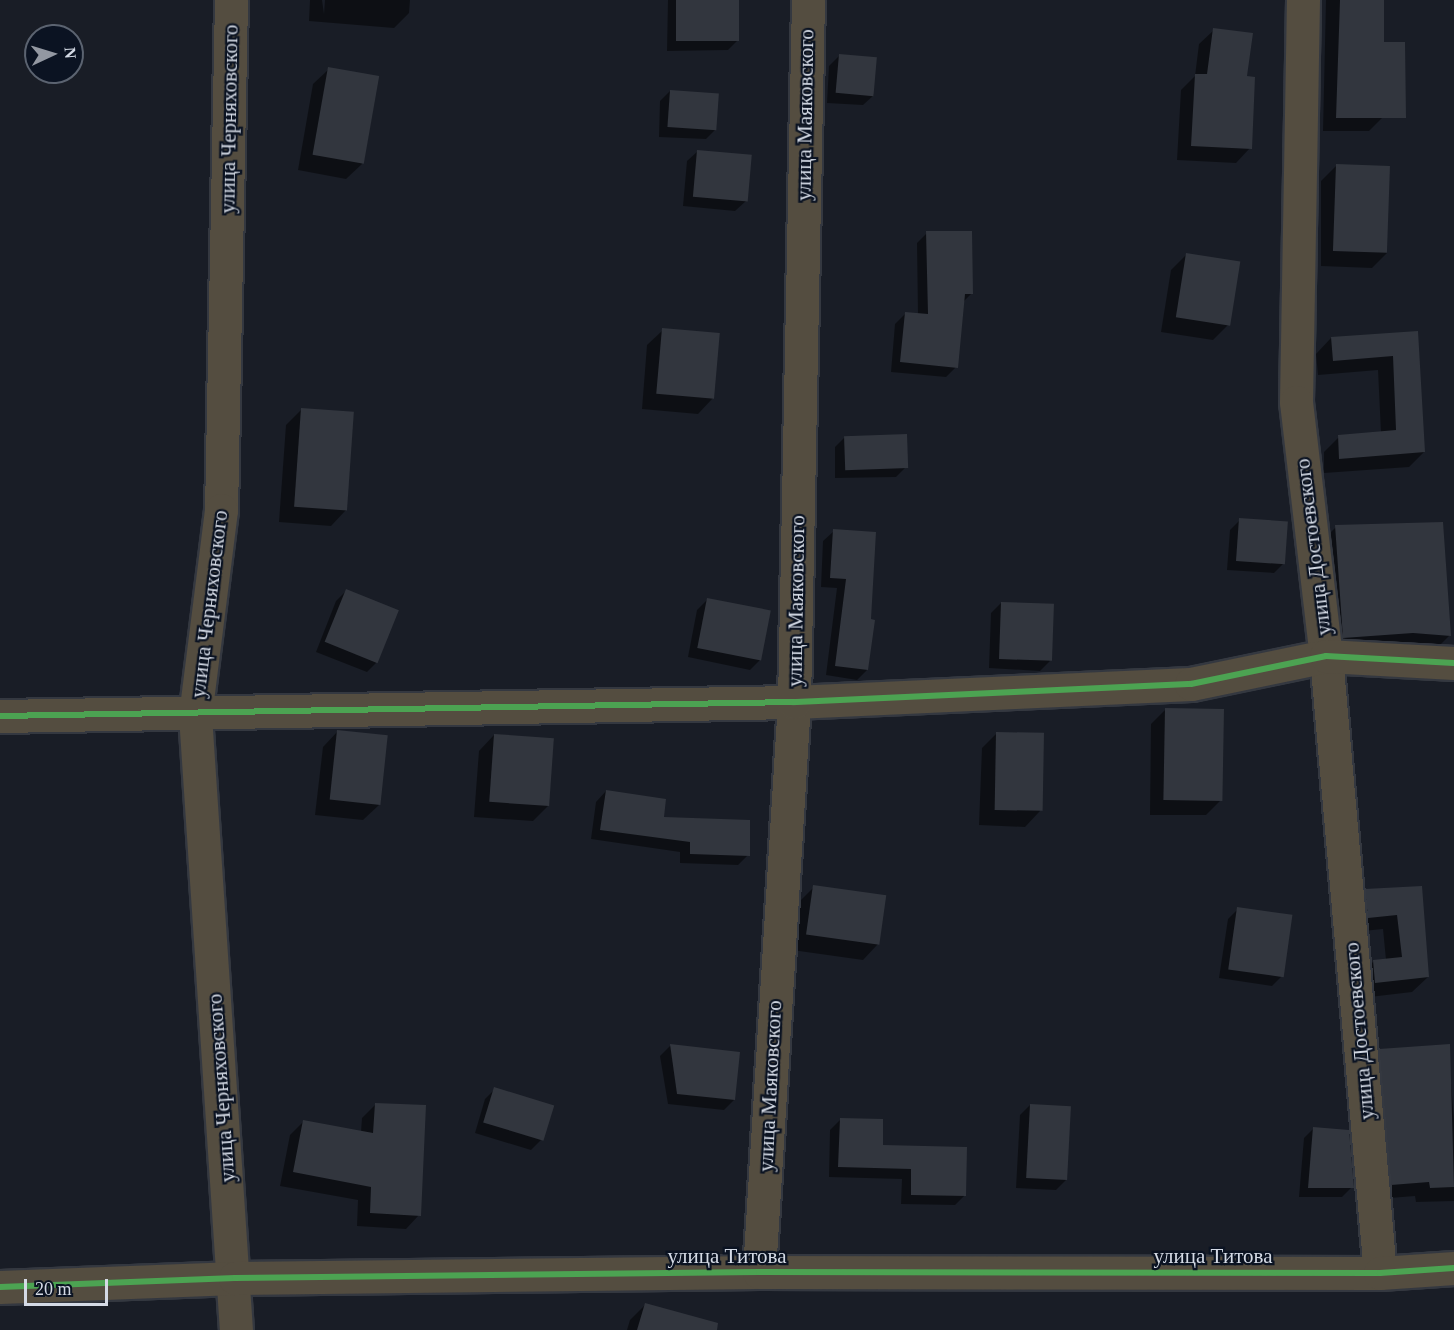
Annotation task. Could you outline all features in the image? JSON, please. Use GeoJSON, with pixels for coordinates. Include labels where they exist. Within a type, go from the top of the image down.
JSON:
{"type":"FeatureCollection","features":[{"type":"Feature","properties":{"kind":"street","name":"улица Черняховского"},"geometry":{"type":"LineString","coordinates":[[231,0],[221,510],[195,715],[235,1278],[236,1330]]}},
{"type":"Feature","properties":{"kind":"street","name":"улица Маяковского"},"geometry":{"type":"LineString","coordinates":[[759,1272],[794,702],[808,0]]}},
{"type":"Feature","properties":{"kind":"street","name":"улица Достоевского"},"geometry":{"type":"LineString","coordinates":[[1303,0],[1296,402],[1326,656],[1380,1273]]}},
{"type":"Feature","properties":{"kind":"street"},"geometry":{"type":"LineString","coordinates":[[0,716],[195,715],[794,702],[1191,684],[1326,656],[1454,663]]}},
{"type":"Feature","properties":{"kind":"street","name":"улица Титова"},"geometry":{"type":"LineString","coordinates":[[0,1287],[235,1278],[759,1272],[1380,1273],[1454,1268]]}},
{"type":"Feature","properties":{"kind":"building"},"geometry":{"type":"Polygon","coordinates":[[[676,0],[739,0],[739,41],[676,41],[676,0]]]}},
{"type":"Feature","properties":{"kind":"building"},"geometry":{"type":"Polygon","coordinates":[[[1340,0],[1384,0],[1384,42],[1405,42],[1406,118],[1336,118],[1340,0]]]}},
{"type":"Feature","properties":{"kind":"building"},"geometry":{"type":"Polygon","coordinates":[[[1213,28],[1253,33],[1247,76],[1255,77],[1252,149],[1191,146],[1195,74],[1207,74],[1213,28]]]}},
{"type":"Feature","properties":{"kind":"building"},"geometry":{"type":"Polygon","coordinates":[[[839,54],[877,57],[873,96],[836,93],[839,54]]]}},
{"type":"Feature","properties":{"kind":"building"},"geometry":{"type":"Polygon","coordinates":[[[328,67],[379,76],[364,164],[313,155],[328,67]]]}},
{"type":"Feature","properties":{"kind":"building"},"geometry":{"type":"Polygon","coordinates":[[[670,90],[719,93],[716,130],[667,127],[670,90]]]}},
{"type":"Feature","properties":{"kind":"building"},"geometry":{"type":"Polygon","coordinates":[[[697,150],[752,155],[748,202],[693,197],[697,150]]]}},
{"type":"Feature","properties":{"kind":"building"},"geometry":{"type":"Polygon","coordinates":[[[1336,164],[1390,166],[1387,253],[1333,251],[1336,164]]]}},
{"type":"Feature","properties":{"kind":"building"},"geometry":{"type":"Polygon","coordinates":[[[926,231],[972,231],[973,294],[965,294],[958,368],[900,362],[905,312],[928,314],[926,231]]]}},
{"type":"Feature","properties":{"kind":"building"},"geometry":{"type":"Polygon","coordinates":[[[1186,253],[1240,262],[1230,326],[1176,317],[1186,253]]]}},
{"type":"Feature","properties":{"kind":"building"},"geometry":{"type":"Polygon","coordinates":[[[662,328],[720,333],[714,399],[656,394],[662,328]]]}},
{"type":"Feature","properties":{"kind":"building"},"geometry":{"type":"Polygon","coordinates":[[[1418,331],[1425,452],[1339,459],[1338,435],[1396,430],[1393,356],[1333,361],[1331,337],[1418,331]]]}},
{"type":"Feature","properties":{"kind":"building"},"geometry":{"type":"Polygon","coordinates":[[[301,408],[354,412],[347,510],[294,507],[301,408]]]}},
{"type":"Feature","properties":{"kind":"building"},"geometry":{"type":"Polygon","coordinates":[[[907,434],[908,468],[845,470],[844,436],[907,434]]]}},
{"type":"Feature","properties":{"kind":"building"},"geometry":{"type":"Polygon","coordinates":[[[1239,518],[1288,521],[1285,564],[1236,561],[1239,518]]]}},
{"type":"Feature","properties":{"kind":"building"},"geometry":{"type":"Polygon","coordinates":[[[1443,522],[1451,636],[1413,633],[1343,638],[1335,525],[1443,522]]]}},
{"type":"Feature","properties":{"kind":"building"},"geometry":{"type":"Polygon","coordinates":[[[833,529],[876,532],[871,619],[875,620],[868,670],[835,666],[846,579],[830,578],[833,529]]]}},
{"type":"Feature","properties":{"kind":"building"},"geometry":{"type":"Polygon","coordinates":[[[346,589],[399,610],[377,663],[325,642],[346,589]]]}},
{"type":"Feature","properties":{"kind":"building"},"geometry":{"type":"Polygon","coordinates":[[[707,598],[771,610],[761,660],[697,648],[707,598]]]}},
{"type":"Feature","properties":{"kind":"building"},"geometry":{"type":"Polygon","coordinates":[[[1001,602],[1054,604],[1052,661],[999,659],[1001,602]]]}},
{"type":"Feature","properties":{"kind":"building"},"geometry":{"type":"Polygon","coordinates":[[[1165,708],[1224,709],[1222,801],[1163,800],[1165,708]]]}},
{"type":"Feature","properties":{"kind":"building"},"geometry":{"type":"Polygon","coordinates":[[[337,730],[388,735],[380,805],[330,800],[337,730]]]}},
{"type":"Feature","properties":{"kind":"building"},"geometry":{"type":"Polygon","coordinates":[[[996,732],[1044,733],[1043,811],[995,810],[996,732]]]}},
{"type":"Feature","properties":{"kind":"building"},"geometry":{"type":"Polygon","coordinates":[[[494,734],[554,738],[549,806],[489,802],[494,734]]]}},
{"type":"Feature","properties":{"kind":"building"},"geometry":{"type":"Polygon","coordinates":[[[606,790],[666,799],[664,817],[750,820],[750,856],[690,854],[690,842],[600,830],[606,790]]]}},
{"type":"Feature","properties":{"kind":"building"},"geometry":{"type":"Polygon","coordinates":[[[813,885],[886,895],[879,945],[806,935],[813,885]]]}},
{"type":"Feature","properties":{"kind":"building"},"geometry":{"type":"Polygon","coordinates":[[[1422,886],[1429,977],[1375,983],[1373,960],[1402,957],[1397,915],[1368,918],[1365,889],[1422,886]]]}},
{"type":"Feature","properties":{"kind":"building"},"geometry":{"type":"Polygon","coordinates":[[[1237,907],[1292,915],[1284,977],[1228,969],[1237,907]]]}},
{"type":"Feature","properties":{"kind":"building"},"geometry":{"type":"Polygon","coordinates":[[[670,1044],[740,1052],[735,1100],[677,1094],[670,1044]]]}},
{"type":"Feature","properties":{"kind":"building"},"geometry":{"type":"Polygon","coordinates":[[[1450,1044],[1454,1187],[1430,1188],[1429,1182],[1391,1185],[1379,1049],[1450,1044]]]}},
{"type":"Feature","properties":{"kind":"building"},"geometry":{"type":"Polygon","coordinates":[[[494,1087],[554,1105],[543,1141],[483,1122],[494,1087]]]}},
{"type":"Feature","properties":{"kind":"building"},"geometry":{"type":"Polygon","coordinates":[[[375,1103],[426,1105],[421,1216],[370,1213],[371,1187],[293,1172],[303,1120],[373,1133],[375,1103]]]}},
{"type":"Feature","properties":{"kind":"building"},"geometry":{"type":"Polygon","coordinates":[[[1030,1104],[1071,1106],[1067,1180],[1026,1178],[1030,1104]]]}},
{"type":"Feature","properties":{"kind":"building"},"geometry":{"type":"Polygon","coordinates":[[[840,1118],[883,1119],[883,1145],[967,1147],[966,1196],[911,1195],[911,1169],[838,1167],[840,1118]]]}},
{"type":"Feature","properties":{"kind":"building"},"geometry":{"type":"Polygon","coordinates":[[[1313,1127],[1349,1130],[1354,1188],[1308,1188],[1313,1127]]]}},
{"type":"Feature","properties":{"kind":"building"},"geometry":{"type":"Polygon","coordinates":[[[645,1303],[718,1323],[717,1330],[637,1330],[645,1303]]]}},
{"type":"Feature","properties":{"kind":"cycle path"},"geometry":{"type":"LineString","coordinates":[[0,716],[794,702],[1191,684],[1326,656],[1454,663]]}},
{"type":"Feature","properties":{"kind":"cycle path"},"geometry":{"type":"LineString","coordinates":[[0,1287],[235,1278],[759,1272],[1380,1273],[1454,1268]]}}]}
